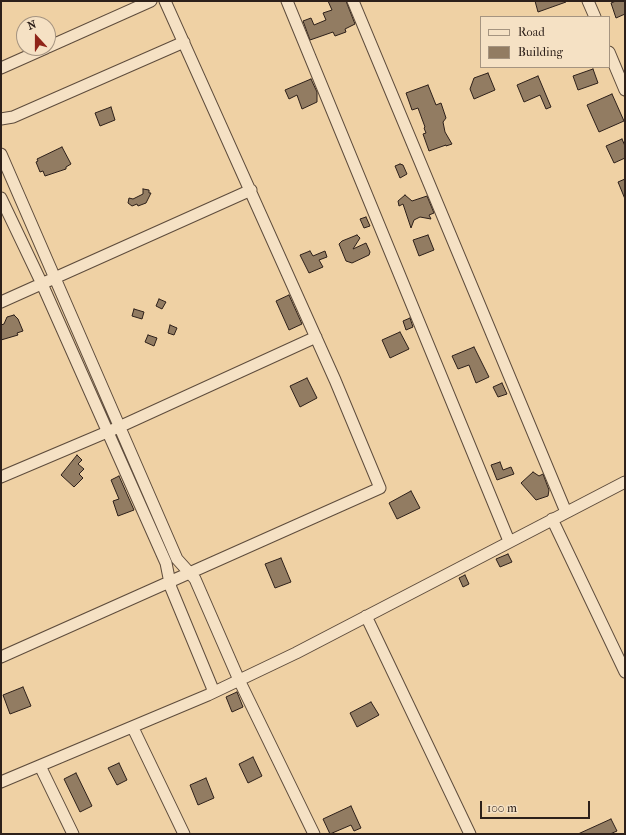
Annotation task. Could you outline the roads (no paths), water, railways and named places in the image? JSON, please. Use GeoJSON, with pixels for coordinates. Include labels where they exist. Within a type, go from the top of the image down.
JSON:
{"type":"FeatureCollection","features":[{"type":"Feature","properties":{"kind":"street"},"geometry":{"type":"LineString","coordinates":[[56,44],[151,1]]}},
{"type":"Feature","properties":{"kind":"street"},"geometry":{"type":"LineString","coordinates":[[1,657],[380,488],[316,337],[165,1]]}},
{"type":"Feature","properties":{"kind":"street"},"geometry":{"type":"LineString","coordinates":[[286,1],[510,541]]}},
{"type":"Feature","properties":{"kind":"street"},"geometry":{"type":"LineString","coordinates":[[353,1],[566,512]]}},
{"type":"Feature","properties":{"kind":"street"},"geometry":{"type":"LineString","coordinates":[[588,1],[595,16]]}},
{"type":"Feature","properties":{"kind":"street"},"geometry":{"type":"LineString","coordinates":[[1,119],[13,117],[184,42]]}},
{"type":"Feature","properties":{"kind":"street"},"geometry":{"type":"LineString","coordinates":[[610,54],[625,90]]}},
{"type":"Feature","properties":{"kind":"street"},"geometry":{"type":"LineString","coordinates":[[1,68],[29,56]]}},
{"type":"Feature","properties":{"kind":"street"},"geometry":{"type":"LineString","coordinates":[[1,154],[177,559],[195,579],[239,680],[314,834]]}},
{"type":"Feature","properties":{"kind":"street"},"geometry":{"type":"LineString","coordinates":[[1,302],[251,190]]}},
{"type":"Feature","properties":{"kind":"street"},"geometry":{"type":"LineString","coordinates":[[1,198],[42,284],[166,563],[169,582],[214,692]]}},
{"type":"Feature","properties":{"kind":"street"},"geometry":{"type":"LineString","coordinates":[[1,477],[119,427],[316,337]]}},
{"type":"Feature","properties":{"kind":"street"},"geometry":{"type":"LineString","coordinates":[[1,782],[133,728],[296,653],[625,482]]}},
{"type":"Feature","properties":{"kind":"street"},"geometry":{"type":"LineString","coordinates":[[552,519],[625,672]]}},
{"type":"Feature","properties":{"kind":"street"},"geometry":{"type":"LineString","coordinates":[[366,616],[470,834]]}},
{"type":"Feature","properties":{"kind":"street"},"geometry":{"type":"LineString","coordinates":[[133,728],[184,834]]}},
{"type":"Feature","properties":{"kind":"street"},"geometry":{"type":"LineString","coordinates":[[40,766],[73,834]]}}]}
